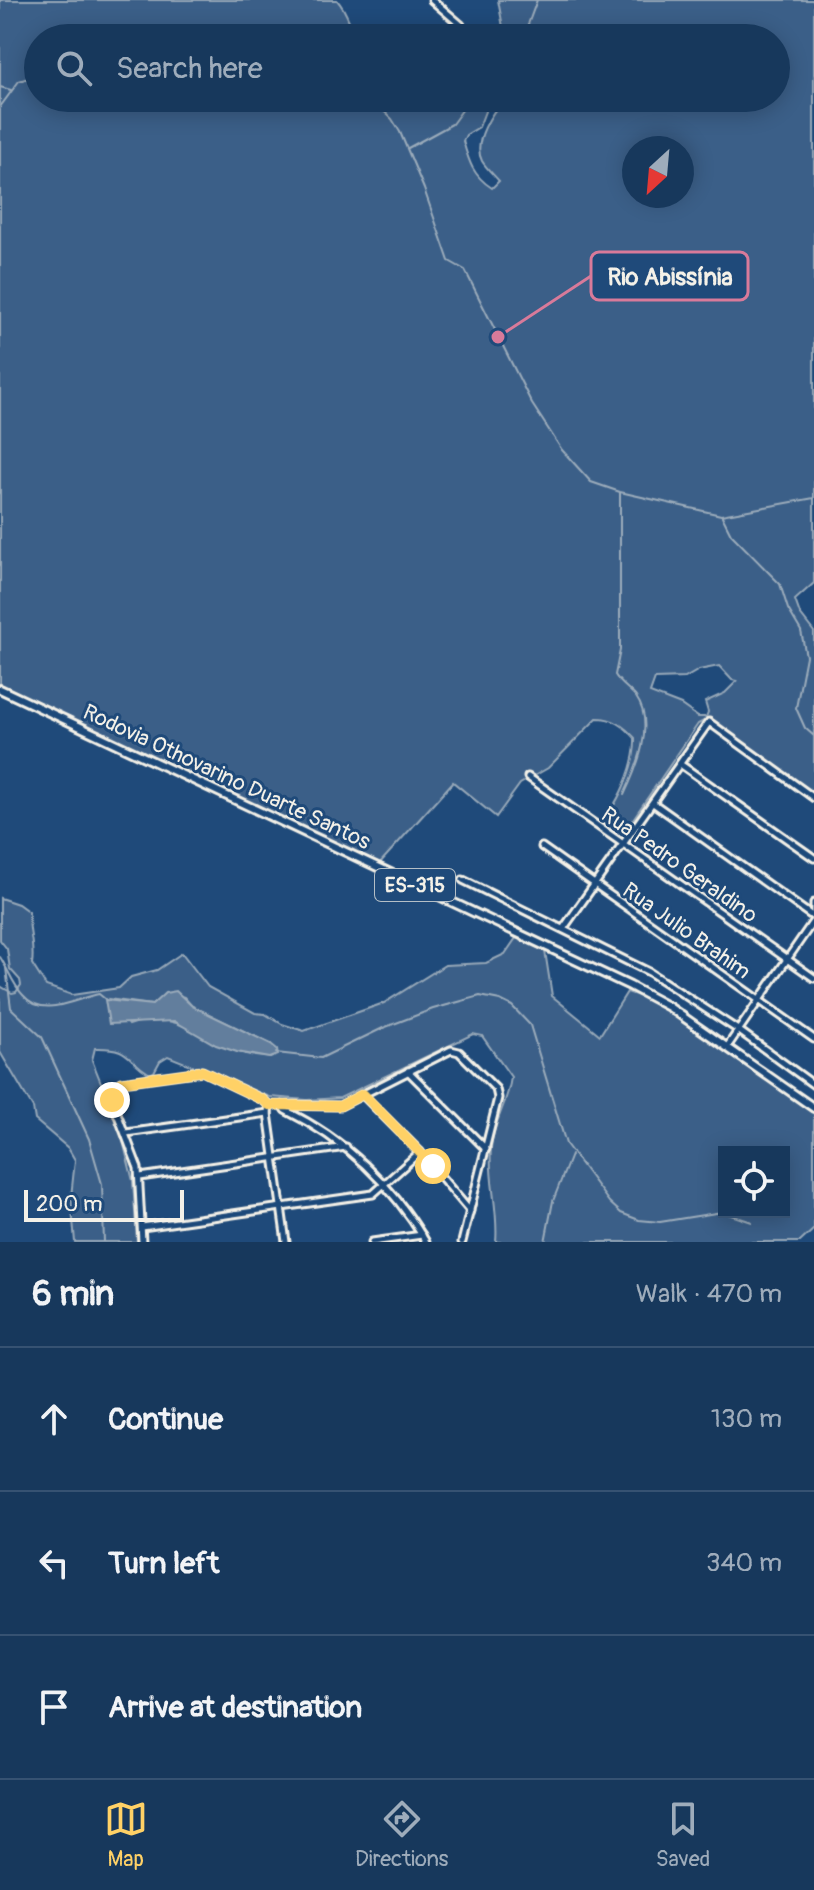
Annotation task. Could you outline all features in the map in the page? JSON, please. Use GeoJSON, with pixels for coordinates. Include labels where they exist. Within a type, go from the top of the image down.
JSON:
{"type":"FeatureCollection","features":[{"type":"Feature","properties":{"kind":"main road","name":"Rodovia Othovarino Duarte Santos"},"geometry":{"type":"LineString","coordinates":[[0,689],[630,986],[669,1007],[814,1108]]}},
{"type":"Feature","properties":{"kind":"street"},"geometry":{"type":"LineString","coordinates":[[432,0],[460,24]]}},
{"type":"Feature","properties":{"kind":"street"},"geometry":{"type":"LineString","coordinates":[[563,929],[709,722],[814,798]]}},
{"type":"Feature","properties":{"kind":"street"},"geometry":{"type":"LineString","coordinates":[[680,764],[814,858]]}},
{"type":"Feature","properties":{"kind":"street","name":"Rua Pedro Geraldino"},"geometry":{"type":"LineString","coordinates":[[528,777],[814,978]]}},
{"type":"Feature","properties":{"kind":"street"},"geometry":{"type":"LineString","coordinates":[[653,803],[813,922]]}},
{"type":"Feature","properties":{"kind":"street","name":"Rua Julio Brahim"},"geometry":{"type":"LineString","coordinates":[[542,847],[814,1039]]}},
{"type":"Feature","properties":{"kind":"street"},"geometry":{"type":"LineString","coordinates":[[463,880],[649,972],[738,1030],[814,1085]]}},
{"type":"Feature","properties":{"kind":"street"},"geometry":{"type":"LineString","coordinates":[[727,1047],[813,922],[814,903]]}},
{"type":"Feature","properties":{"kind":"street"},"geometry":{"type":"LineString","coordinates":[[142,1242],[140,1177],[112,1100],[115,1088],[122,1082],[202,1071],[269,1105],[340,1106],[448,1050],[459,1052],[496,1089],[498,1095],[462,1242]]}},
{"type":"Feature","properties":{"kind":"street"},"geometry":{"type":"LineString","coordinates":[[408,1071],[486,1149]]}},
{"type":"Feature","properties":{"kind":"street"},"geometry":{"type":"LineString","coordinates":[[363,1094],[420,1152],[470,1211]]}},
{"type":"Feature","properties":{"kind":"street"},"geometry":{"type":"LineString","coordinates":[[269,1105],[286,1242]]}},
{"type":"Feature","properties":{"kind":"street"},"geometry":{"type":"LineString","coordinates":[[282,1105],[285,1110],[346,1147],[385,1185],[426,1242]]}},
{"type":"Feature","properties":{"kind":"street"},"geometry":{"type":"LineString","coordinates":[[304,1119],[307,1106]]}},
{"type":"Feature","properties":{"kind":"street"},"geometry":{"type":"LineString","coordinates":[[126,1133],[268,1113]]}},
{"type":"Feature","properties":{"kind":"street"},"geometry":{"type":"LineString","coordinates":[[325,1152],[329,1135]]}},
{"type":"Feature","properties":{"kind":"street"},"geometry":{"type":"LineString","coordinates":[[140,1177],[346,1147]]}},
{"type":"Feature","properties":{"kind":"street"},"geometry":{"type":"LineString","coordinates":[[142,1227],[373,1194],[420,1152]]}},
{"type":"Feature","properties":{"kind":"street"},"geometry":{"type":"LineString","coordinates":[[372,1242],[422,1235]]}},
{"type":"Feature","properties":{"kind":"shaded area"},"geometry":{"type":"Polygon","coordinates":[[[0,0],[337,0],[351,24],[24,24],[24,112],[485,112],[479,127],[466,135],[463,141],[473,168],[480,179],[492,188],[499,181],[482,161],[480,145],[481,136],[494,112],[790,112],[790,24],[502,24],[498,0],[814,0],[814,583],[795,600],[800,614],[814,632],[814,795],[709,718],[698,724],[620,838],[597,823],[619,797],[632,760],[635,738],[609,719],[597,718],[548,768],[520,784],[496,817],[453,782],[379,864],[0,686],[0,0]],[[719,666],[699,670],[685,678],[655,679],[650,693],[681,705],[698,717],[706,717],[705,702],[725,693],[737,681],[732,680],[719,666]]]}},
{"type":"Feature","properties":{"kind":"shaded area"},"geometry":{"type":"Polygon","coordinates":[[[0,898],[18,904],[29,912],[32,964],[46,986],[72,995],[119,988],[131,977],[157,970],[182,953],[208,987],[255,1013],[265,1014],[304,1031],[384,1003],[445,965],[486,963],[505,954],[516,938],[545,951],[552,996],[600,1035],[627,992],[645,998],[814,1113],[814,1229],[800,1242],[496,1242],[491,1148],[511,1077],[482,1036],[473,1034],[340,1098],[307,1100],[270,1097],[168,1056],[150,1074],[115,1049],[95,1048],[92,1060],[121,1133],[133,1181],[137,1242],[75,1242],[71,1197],[75,1160],[68,1148],[35,1120],[33,1108],[0,1052],[0,986],[12,993],[21,985],[10,969],[7,949],[0,940],[0,898]],[[166,993],[152,1005],[109,999],[129,1025],[161,1020],[174,1022],[238,1052],[270,1058],[271,1044],[192,1006],[184,997],[166,993]]]}},
{"type":"Feature","properties":{"kind":"shaded area"},"geometry":{"type":"Polygon","coordinates":[[[176,991],[192,1006],[271,1044],[278,1055],[270,1058],[237,1052],[216,1045],[174,1021],[109,1024],[105,1000],[152,1005],[165,993],[176,991]]]}},
{"type":"Feature","properties":{"kind":"waterway"},"geometry":{"type":"LineString","coordinates":[[528,24],[537,0]]}},
{"type":"Feature","properties":{"kind":"waterway"},"geometry":{"type":"LineString","coordinates":[[0,107],[19,81],[24,79]]}},
{"type":"Feature","properties":{"kind":"waterway"},"geometry":{"type":"LineString","coordinates":[[0,87],[11,90]]}},
{"type":"Feature","properties":{"kind":"waterway"},"geometry":{"type":"LineString","coordinates":[[385,112],[400,132],[449,261],[465,270],[532,404],[562,450],[591,482],[620,492],[721,515],[814,498]]}},
{"type":"Feature","properties":{"kind":"waterway"},"geometry":{"type":"LineString","coordinates":[[408,148],[452,124],[461,112]]}},
{"type":"Feature","properties":{"kind":"waterway"},"geometry":{"type":"LineString","coordinates":[[620,493],[620,650],[615,675],[636,697],[644,720],[642,747],[624,795]]}},
{"type":"Feature","properties":{"kind":"waterway"},"geometry":{"type":"LineString","coordinates":[[722,516],[731,534],[780,584],[788,609],[801,631],[806,656],[796,708],[805,728],[814,736]]}},
{"type":"Feature","properties":{"kind":"waterway"},"geometry":{"type":"LineString","coordinates":[[0,957],[19,991],[40,1006],[59,1005],[99,994],[105,999]]}},
{"type":"Feature","properties":{"kind":"waterway"},"geometry":{"type":"LineString","coordinates":[[6,968],[11,1008],[42,1037],[89,1139],[102,1184],[104,1242]]}},
{"type":"Feature","properties":{"kind":"waterway"},"geometry":{"type":"LineString","coordinates":[[276,1053],[321,1058],[383,1028],[433,1009],[480,996],[500,1000],[512,1006],[530,1025],[566,1144],[609,1202],[621,1213],[639,1220],[660,1222],[722,1212],[752,1222]]}},
{"type":"Feature","properties":{"kind":"waterway"},"geometry":{"type":"LineString","coordinates":[[545,1242],[553,1201],[571,1155]]}},
{"type":"Feature","properties":{"kind":"place","name":"Rio Abissínia"},"geometry":{"type":"Point","coordinates":[498,337]}},
{"type":"Feature","properties":{"kind":"route"},"geometry":{"type":"LineString","coordinates":[[112,1100],[115,1088],[122,1082],[202,1071],[269,1105],[340,1106],[363,1094],[433,1166]]}}]}
